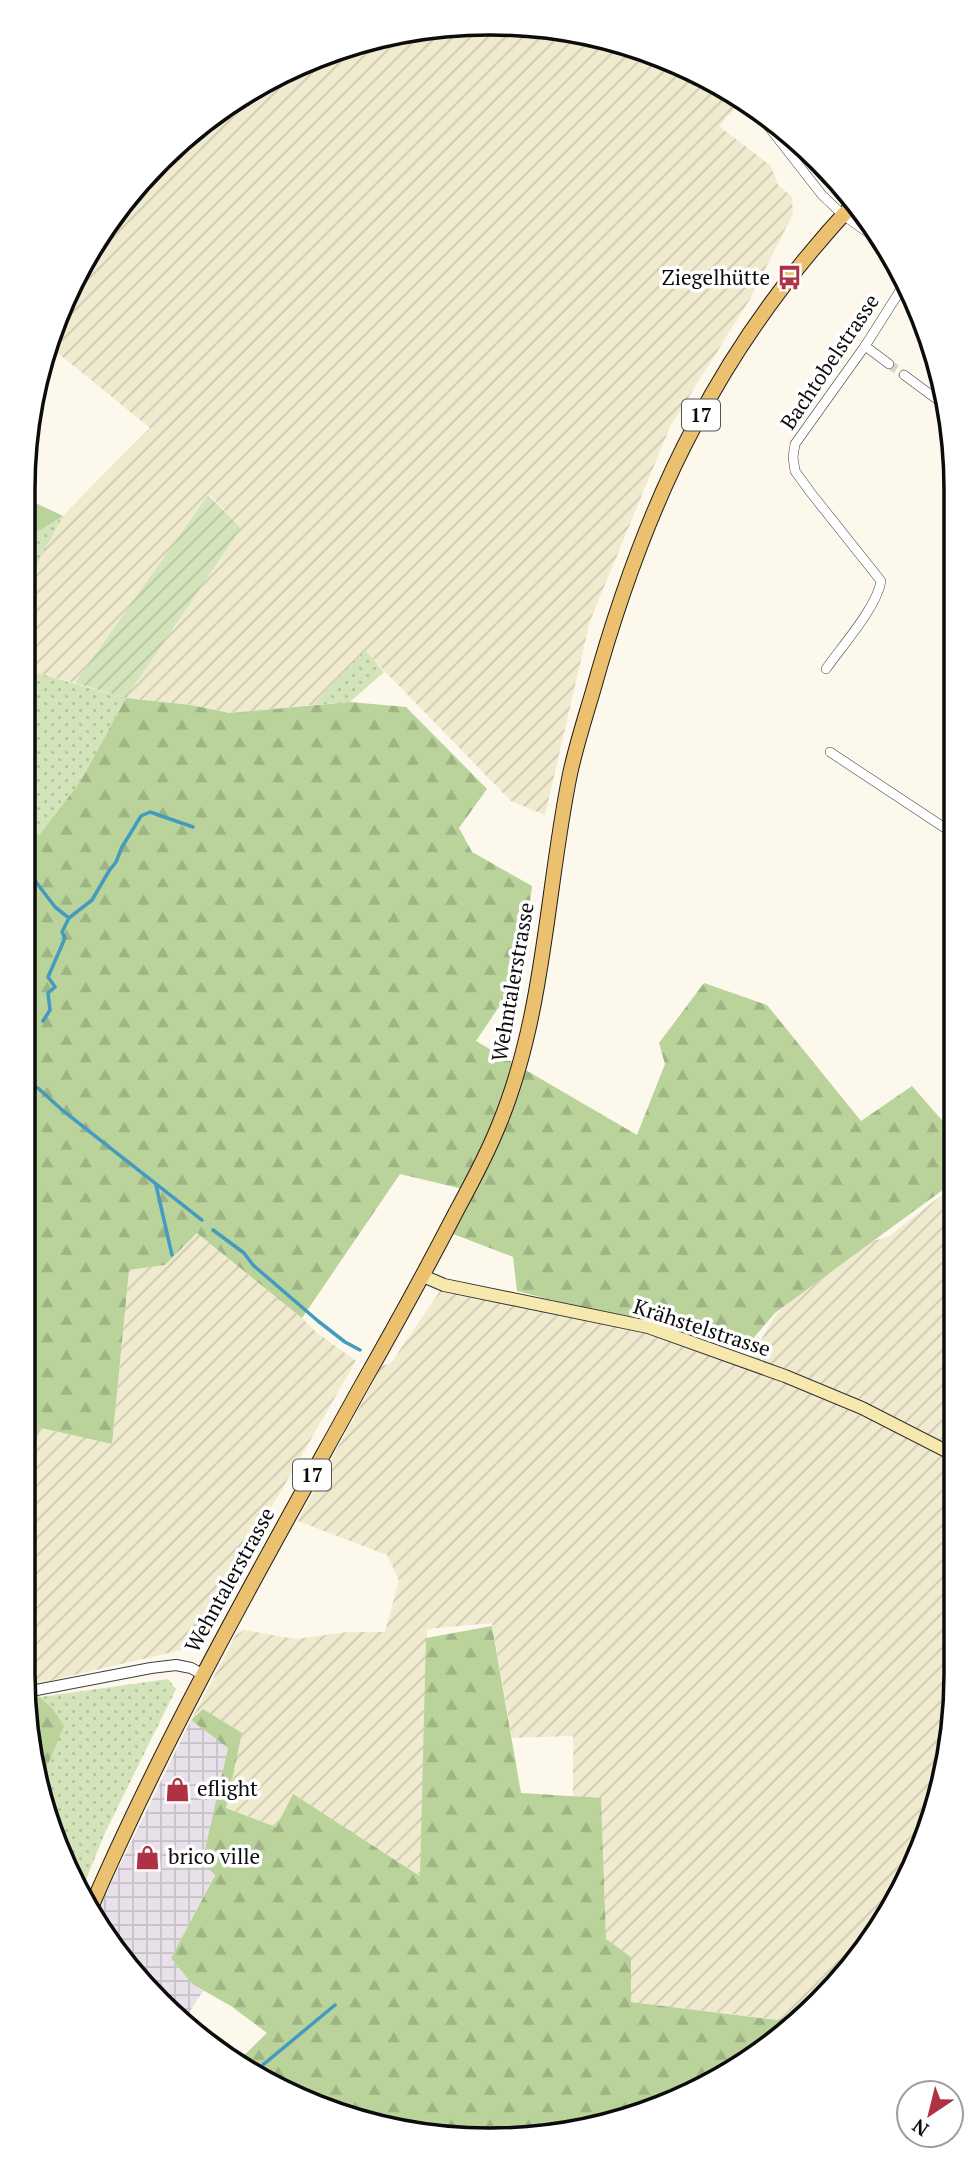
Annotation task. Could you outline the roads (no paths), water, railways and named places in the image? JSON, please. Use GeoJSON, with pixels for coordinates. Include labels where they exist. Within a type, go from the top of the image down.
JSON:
{"type":"FeatureCollection","features":[{"type":"Feature","properties":{"kind":"main road","name":"Wehntalerstrasse"},"geometry":{"type":"LineString","coordinates":[[95,1899],[202,1674],[423,1276],[485,1157],[513,1088],[534,1002],[571,768],[607,642],[633,568],[664,490],[695,424],[757,323],[790,278],[848,210]]}},
{"type":"Feature","properties":{"kind":"main road","name":"Krähstelstrasse"},"geometry":{"type":"LineString","coordinates":[[423,1276],[444,1284],[648,1327],[746,1360],[811,1386],[862,1408],[944,1450]]}},
{"type":"Feature","properties":{"kind":"street"},"geometry":{"type":"LineString","coordinates":[[782,142],[822,195],[860,227]]}},
{"type":"Feature","properties":{"kind":"street","name":"Bachtobelstrasse"},"geometry":{"type":"LineString","coordinates":[[826,669],[879,592],[881,581],[795,471],[794,444],[899,292]]}},
{"type":"Feature","properties":{"kind":"street"},"geometry":{"type":"LineString","coordinates":[[864,345],[889,364]]}},
{"type":"Feature","properties":{"kind":"street"},"geometry":{"type":"LineString","coordinates":[[904,375],[934,397]]}},
{"type":"Feature","properties":{"kind":"street"},"geometry":{"type":"LineString","coordinates":[[830,752],[944,827]]}},
{"type":"Feature","properties":{"kind":"street"},"geometry":{"type":"LineString","coordinates":[[36,1690],[176,1665],[202,1674]]}},
{"type":"Feature","properties":{"kind":"waterway"},"geometry":{"type":"LineString","coordinates":[[43,1021],[50,1010],[48,993],[55,987],[48,977],[65,938],[62,932],[69,918],[92,900],[141,816],[150,812],[193,827]]}},
{"type":"Feature","properties":{"kind":"waterway"},"geometry":{"type":"LineString","coordinates":[[35,882],[55,907],[69,918]]}},
{"type":"Feature","properties":{"kind":"waterway"},"geometry":{"type":"LineString","coordinates":[[35,1086],[202,1220]]}},
{"type":"Feature","properties":{"kind":"waterway"},"geometry":{"type":"LineString","coordinates":[[156,1185],[172,1255]]}},
{"type":"Feature","properties":{"kind":"waterway"},"geometry":{"type":"LineString","coordinates":[[213,1230],[244,1253],[253,1265],[318,1321],[360,1350]]}},
{"type":"Feature","properties":{"kind":"waterway"},"geometry":{"type":"LineString","coordinates":[[261,2066],[335,2005]]}},
{"type":"Feature","properties":{"kind":"tunnel"},"geometry":{"type":"LineString","coordinates":[[889,364],[904,375]]}},
{"type":"Feature","properties":{"kind":"place","name":"Ziegelhütte"},"geometry":{"type":"Point","coordinates":[790,278]}},
{"type":"Feature","properties":{"kind":"place","name":"eflight"},"geometry":{"type":"Point","coordinates":[177,1789]}},
{"type":"Feature","properties":{"kind":"place","name":"brico ville"},"geometry":{"type":"Point","coordinates":[148,1857]}}]}
